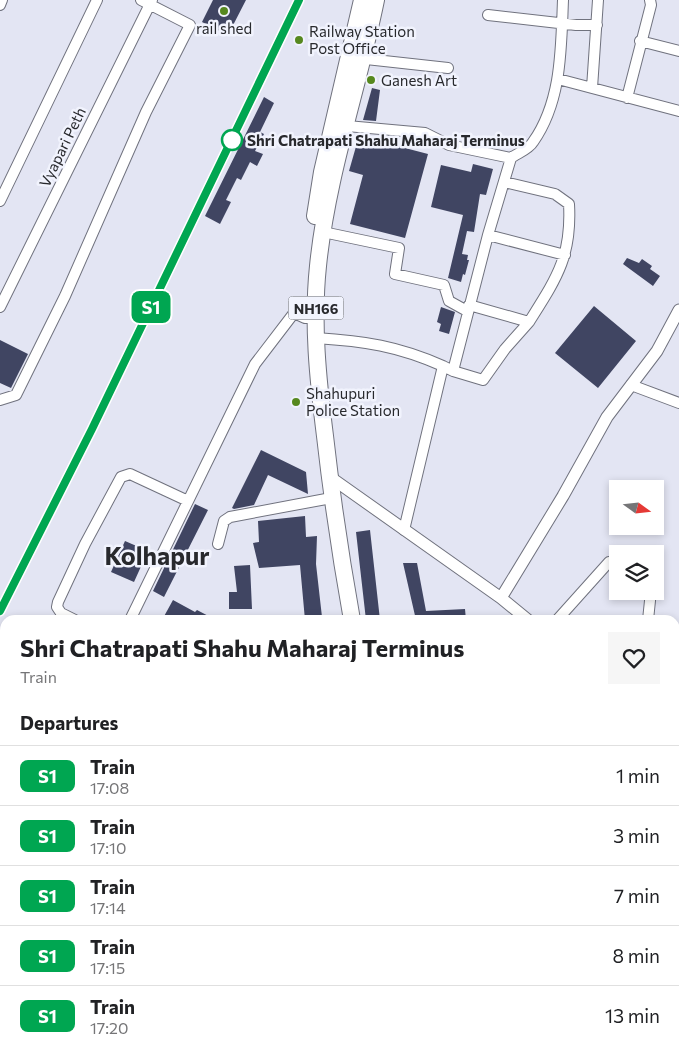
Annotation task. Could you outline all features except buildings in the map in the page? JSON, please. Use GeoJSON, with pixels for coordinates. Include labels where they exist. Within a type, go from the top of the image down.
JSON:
{"type":"FeatureCollection","features":[{"type":"Feature","properties":{"kind":"highway","name":"NH166"},"geometry":{"type":"LineString","coordinates":[[351,615],[330,478],[316,338],[310,318],[323,232],[336,166],[347,126],[362,0]]}},
{"type":"Feature","properties":{"kind":"highway","name":"NH166"},"geometry":{"type":"LineString","coordinates":[[343,615],[326,499],[310,318],[308,267],[320,186],[356,58],[376,0]]}},
{"type":"Feature","properties":{"kind":"street"},"geometry":{"type":"LineString","coordinates":[[0,5],[2,0]]}},
{"type":"Feature","properties":{"kind":"street"},"geometry":{"type":"LineString","coordinates":[[0,201],[97,0]]}},
{"type":"Feature","properties":{"kind":"street"},"geometry":{"type":"LineString","coordinates":[[453,372],[468,308],[511,158],[532,144],[551,105],[558,79],[563,0]]}},
{"type":"Feature","properties":{"kind":"street"},"geometry":{"type":"LineString","coordinates":[[592,88],[598,0]]}},
{"type":"Feature","properties":{"kind":"street"},"geometry":{"type":"LineString","coordinates":[[627,98],[640,41],[651,5],[650,0]]}},
{"type":"Feature","properties":{"kind":"street"},"geometry":{"type":"LineString","coordinates":[[0,400],[16,395],[65,296],[146,112],[190,25],[148,1]]}},
{"type":"Feature","properties":{"kind":"street","name":"Vyapari Peth"},"geometry":{"type":"LineString","coordinates":[[0,307],[148,1]]}},
{"type":"Feature","properties":{"kind":"street"},"geometry":{"type":"LineString","coordinates":[[488,15],[597,25]]}},
{"type":"Feature","properties":{"kind":"street"},"geometry":{"type":"LineString","coordinates":[[640,41],[679,51]]}},
{"type":"Feature","properties":{"kind":"street"},"geometry":{"type":"LineString","coordinates":[[356,58],[448,68]]}},
{"type":"Feature","properties":{"kind":"street"},"geometry":{"type":"LineString","coordinates":[[558,79],[679,112]]}},
{"type":"Feature","properties":{"kind":"street"},"geometry":{"type":"LineString","coordinates":[[347,126],[425,133],[449,145],[511,158]]}},
{"type":"Feature","properties":{"kind":"street"},"geometry":{"type":"LineString","coordinates":[[316,338],[363,341],[410,352],[453,372],[483,380],[504,349],[529,322],[552,285],[566,255],[570,230],[569,204],[555,194],[504,182]]}},
{"type":"Feature","properties":{"kind":"street"},"geometry":{"type":"LineString","coordinates":[[323,232],[400,248],[395,274],[444,284],[449,301],[468,308],[529,322]]}},
{"type":"Feature","properties":{"kind":"street"},"geometry":{"type":"LineString","coordinates":[[488,235],[566,255]]}},
{"type":"Feature","properties":{"kind":"street"},"geometry":{"type":"LineString","coordinates":[[501,598],[563,496],[607,417],[657,351],[679,310]]}},
{"type":"Feature","properties":{"kind":"street"},"geometry":{"type":"LineString","coordinates":[[132,615],[255,364],[294,313],[310,318]]}},
{"type":"Feature","properties":{"kind":"street"},"geometry":{"type":"LineString","coordinates":[[404,530],[443,366]]}},
{"type":"Feature","properties":{"kind":"street"},"geometry":{"type":"LineString","coordinates":[[631,384],[679,403]]}},
{"type":"Feature","properties":{"kind":"street"},"geometry":{"type":"LineString","coordinates":[[65,615],[61,613],[58,602],[85,544],[121,477],[130,474],[188,501]]}},
{"type":"Feature","properties":{"kind":"street"},"geometry":{"type":"LineString","coordinates":[[330,478],[501,598],[522,615]]}},
{"type":"Feature","properties":{"kind":"street"},"geometry":{"type":"LineString","coordinates":[[218,544],[224,521],[230,517],[326,499]]}},
{"type":"Feature","properties":{"kind":"street"},"geometry":{"type":"LineString","coordinates":[[561,615],[609,562]]}},
{"type":"Feature","properties":{"kind":"street"},"geometry":{"type":"LineString","coordinates":[[649,615],[650,600]]}},
{"type":"Feature","properties":{"kind":"railway"},"geometry":{"type":"LineString","coordinates":[[0,611],[84,446],[299,0]]}},
{"type":"Feature","properties":{"kind":"train","name":"S1"},"geometry":{"type":"LineString","coordinates":[[0,611],[92,429],[299,0]]}},
{"type":"Feature","properties":{"kind":"place","name":"rail shed"},"geometry":{"type":"Point","coordinates":[224,11]}},
{"type":"Feature","properties":{"kind":"place","name":"Railway Station Post Office"},"geometry":{"type":"Point","coordinates":[299,40]}},
{"type":"Feature","properties":{"kind":"place","name":"Ganesh Art"},"geometry":{"type":"Point","coordinates":[371,80]}},
{"type":"Feature","properties":{"kind":"place","name":"Shri Chatrapati Shahu Maharaj Terminus"},"geometry":{"type":"Point","coordinates":[232,140]}},
{"type":"Feature","properties":{"kind":"place","name":"Shahupuri Police Station"},"geometry":{"type":"Point","coordinates":[296,402]}},
{"type":"Feature","properties":{"kind":"district","name":"Kolhapur"},"geometry":{"type":"Point","coordinates":[157,555]}}]}
